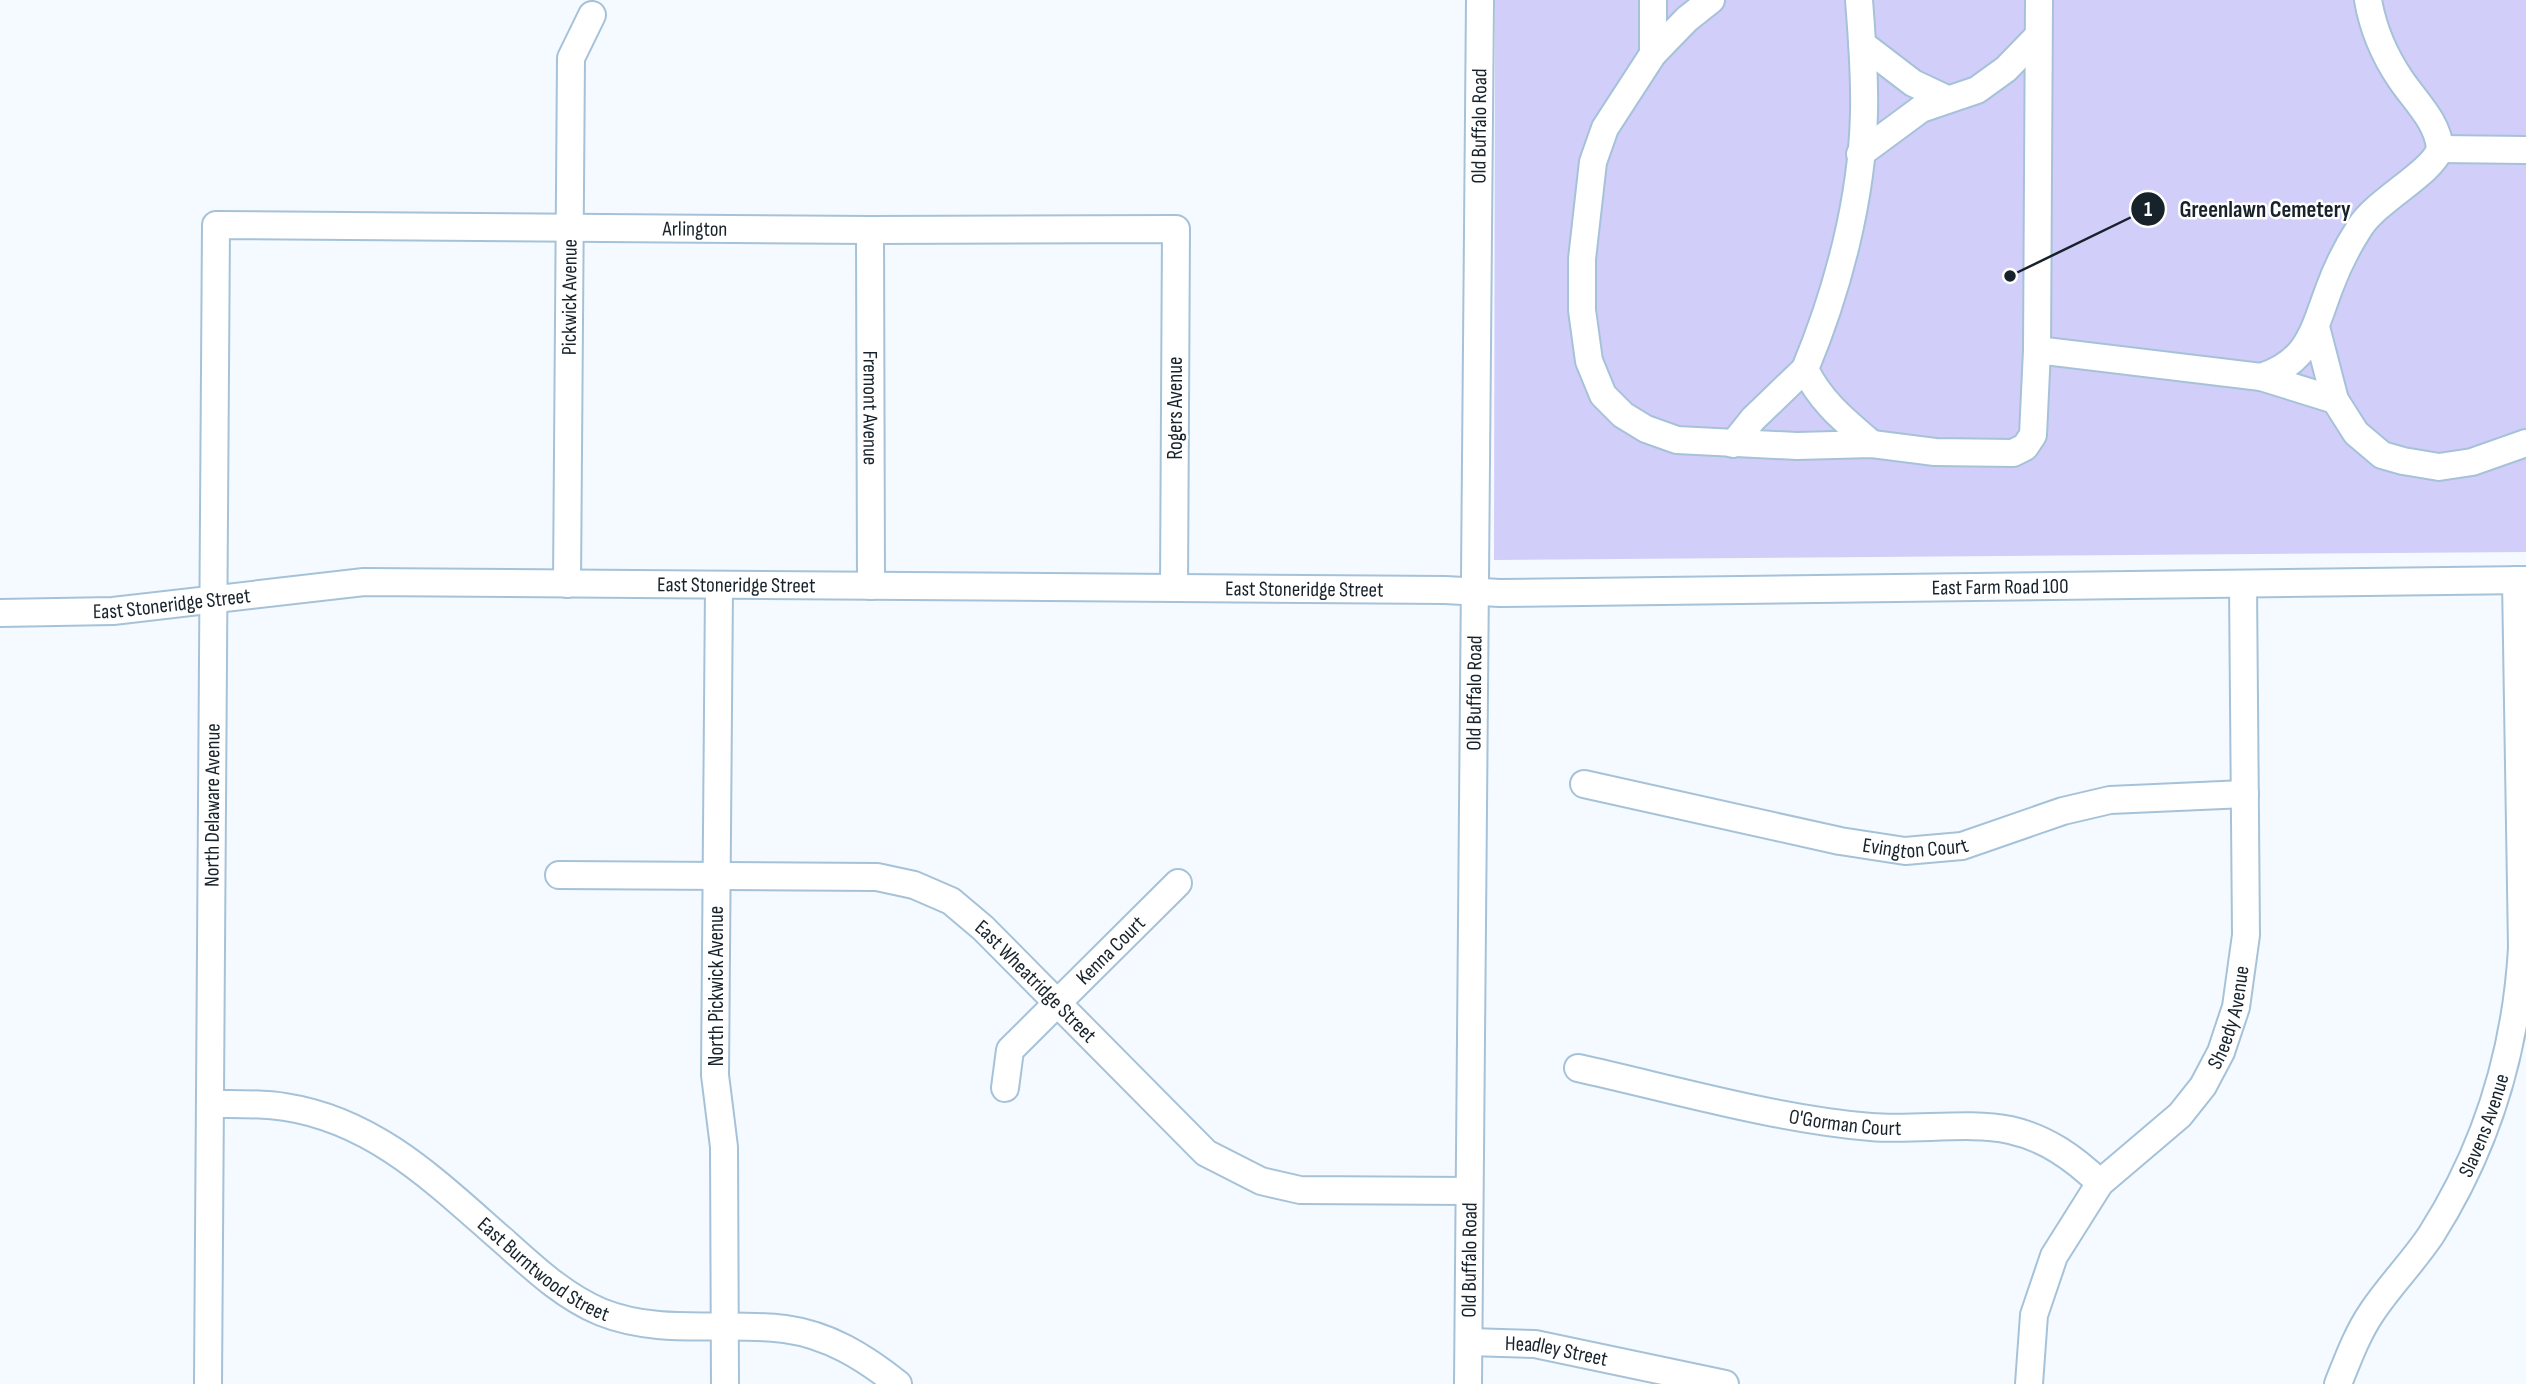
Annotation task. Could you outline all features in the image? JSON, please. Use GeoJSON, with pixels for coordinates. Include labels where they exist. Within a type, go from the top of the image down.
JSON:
{"type":"FeatureCollection","features":[{"type":"Feature","properties":{"kind":"street","name":"Old Buffalo Road"},"geometry":{"type":"LineString","coordinates":[[1468,1384],[1480,0]]}},
{"type":"Feature","properties":{"kind":"street"},"geometry":{"type":"LineString","coordinates":[[1653,0],[1653,54]]}},
{"type":"Feature","properties":{"kind":"street"},"geometry":{"type":"LineString","coordinates":[[1711,0],[1687,19],[1653,54],[1605,128],[1593,162],[1582,259],[1582,310],[1589,361],[1603,395],[1623,415],[1646,429],[1677,440],[1733,444],[1872,443],[1936,452],[1988,454],[2013,453],[2025,447],[2033,435],[2035,419],[2039,0]]}},
{"type":"Feature","properties":{"kind":"street"},"geometry":{"type":"LineString","coordinates":[[1733,444],[1753,419],[1805,369],[1829,310],[1854,195],[1864,116],[1859,0]]}},
{"type":"Feature","properties":{"kind":"street"},"geometry":{"type":"LineString","coordinates":[[2261,377],[2291,363],[2305,349],[2343,255],[2362,223],[2429,165],[2440,149],[2434,126],[2385,54],[2373,26],[2368,0]]}},
{"type":"Feature","properties":{"kind":"street","name":"Pickwick Avenue"},"geometry":{"type":"LineString","coordinates":[[566,584],[571,58],[592,15]]}},
{"type":"Feature","properties":{"kind":"street"},"geometry":{"type":"LineString","coordinates":[[1860,154],[1921,109],[1977,90],[2006,69],[2038,36]]}},
{"type":"Feature","properties":{"kind":"street"},"geometry":{"type":"LineString","coordinates":[[1862,44],[1913,83],[1947,99]]}},
{"type":"Feature","properties":{"kind":"street"},"geometry":{"type":"LineString","coordinates":[[2440,149],[2526,150]]}},
{"type":"Feature","properties":{"kind":"street","name":"Arlington"},"geometry":{"type":"LineString","coordinates":[[216,225],[569,229],[1176,229]]}},
{"type":"Feature","properties":{"kind":"street","name":"North Delaware Avenue"},"geometry":{"type":"LineString","coordinates":[[208,1384],[216,597],[216,225]]}},
{"type":"Feature","properties":{"kind":"street","name":"Rogers Avenue"},"geometry":{"type":"LineString","coordinates":[[1174,587],[1176,229]]}},
{"type":"Feature","properties":{"kind":"street","name":"Fremont Avenue"},"geometry":{"type":"LineString","coordinates":[[870,230],[871,586]]}},
{"type":"Feature","properties":{"kind":"street"},"geometry":{"type":"LineString","coordinates":[[2316,327],[2335,400],[2356,433],[2382,454],[2403,461],[2439,467],[2472,462],[2526,443]]}},
{"type":"Feature","properties":{"kind":"street"},"geometry":{"type":"LineString","coordinates":[[2037,350],[2261,377],[2335,400]]}},
{"type":"Feature","properties":{"kind":"street"},"geometry":{"type":"LineString","coordinates":[[1805,369],[1813,385],[1837,414],[1872,443]]}},
{"type":"Feature","properties":{"kind":"street","name":"East Farm Road 100"},"geometry":{"type":"LineString","coordinates":[[1475,590],[1500,593],[2521,580]]}},
{"type":"Feature","properties":{"kind":"street","name":"Slavens Avenue"},"geometry":{"type":"LineString","coordinates":[[2338,1384],[2363,1325],[2423,1246],[2462,1181],[2489,1120],[2506,1065],[2516,1009],[2522,948],[2521,580]]}},
{"type":"Feature","properties":{"kind":"street","name":"East Stoneridge Street"},"geometry":{"type":"LineString","coordinates":[[0,613],[113,611],[348,583],[1475,590]]}},
{"type":"Feature","properties":{"kind":"street","name":"Sheedy Avenue"},"geometry":{"type":"LineString","coordinates":[[2029,1384],[2032,1325],[2046,1275],[2068,1231],[2100,1183],[2180,1115],[2203,1086],[2221,1052],[2236,1007],[2244,960],[2243,584]]}},
{"type":"Feature","properties":{"kind":"street","name":"North Pickwick Avenue"},"geometry":{"type":"LineString","coordinates":[[719,587],[715,1075],[724,1147],[724,1384]]}},
{"type":"Feature","properties":{"kind":"street","name":"Evington Court"},"geometry":{"type":"LineString","coordinates":[[1584,784],[1840,841],[1905,851],[1962,846],[2063,811],[2110,800],[2245,794]]}},
{"type":"Feature","properties":{"kind":"street","name":"East Wheatridge Street"},"geometry":{"type":"LineString","coordinates":[[559,875],[877,877],[914,885],[951,901],[983,928],[1206,1153],[1242,1173],[1300,1190],[1469,1191]]}},
{"type":"Feature","properties":{"kind":"street","name":"Kenna Court"},"geometry":{"type":"LineString","coordinates":[[1005,1088],[1010,1050],[1178,883]]}},
{"type":"Feature","properties":{"kind":"street","name":"O'Gorman Court"},"geometry":{"type":"LineString","coordinates":[[1578,1069],[1840,1124],[1900,1129],[2007,1129],[2057,1148],[2100,1183]]}},
{"type":"Feature","properties":{"kind":"street","name":"East Burntwood Street"},"geometry":{"type":"LineString","coordinates":[[210,1104],[284,1107],[348,1125],[408,1159],[552,1283],[584,1304],[636,1323],[787,1329],[823,1338],[858,1354],[898,1384]]}},
{"type":"Feature","properties":{"kind":"street","name":"Headley Street"},"geometry":{"type":"LineString","coordinates":[[1469,1342],[1535,1344],[1725,1384]]}},
{"type":"Feature","properties":{"kind":"shaded area"},"geometry":{"type":"Polygon","coordinates":[[[1495,0],[2526,0],[2526,552],[1494,560],[1495,0]]]}},
{"type":"Feature","properties":{"kind":"place","name":"Greenlawn Cemetery"},"geometry":{"type":"Point","coordinates":[2010,276]}}]}
